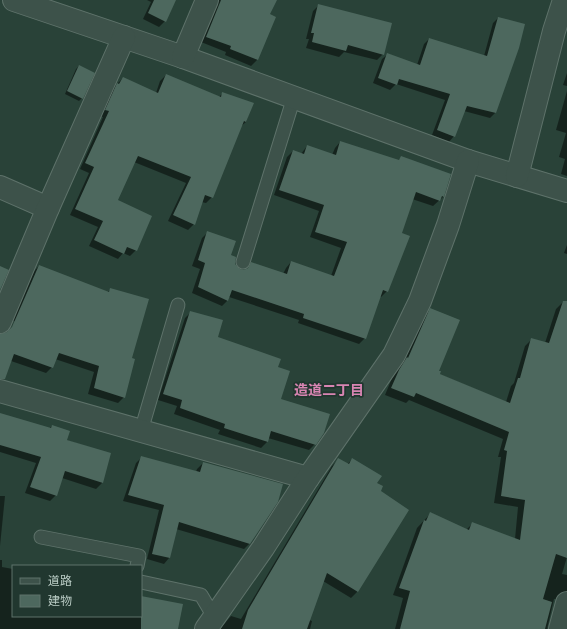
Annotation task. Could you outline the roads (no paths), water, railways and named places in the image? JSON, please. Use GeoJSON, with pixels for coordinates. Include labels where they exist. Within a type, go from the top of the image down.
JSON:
{"type":"FeatureCollection","features":[{"type":"Feature","properties":{"kind":"street"},"geometry":{"type":"LineString","coordinates":[[14,0],[183,56],[468,161],[567,191]]}},
{"type":"Feature","properties":{"kind":"street"},"geometry":{"type":"LineString","coordinates":[[183,56],[207,0]]}},
{"type":"Feature","properties":{"kind":"street"},"geometry":{"type":"LineString","coordinates":[[517,176],[554,31],[564,0]]}},
{"type":"Feature","properties":{"kind":"street"},"geometry":{"type":"LineString","coordinates":[[0,322],[48,208],[124,37]]}},
{"type":"Feature","properties":{"kind":"street"},"geometry":{"type":"LineString","coordinates":[[210,623],[263,548],[308,478],[394,355],[420,301],[448,225],[468,161]]}},
{"type":"Feature","properties":{"kind":"street"},"geometry":{"type":"LineString","coordinates":[[0,187],[48,208]]}},
{"type":"Feature","properties":{"kind":"street"},"geometry":{"type":"LineString","coordinates":[[0,392],[308,478]]}},
{"type":"Feature","properties":{"kind":"street"},"geometry":{"type":"LineString","coordinates":[[560,629],[567,603]]}},
{"type":"Feature","properties":{"kind":"lane"},"geometry":{"type":"LineString","coordinates":[[243,262],[294,97]]}},
{"type":"Feature","properties":{"kind":"lane"},"geometry":{"type":"LineString","coordinates":[[141,431],[178,305]]}},
{"type":"Feature","properties":{"kind":"lane"},"geometry":{"type":"LineString","coordinates":[[42,537],[139,556],[137,565]]}},
{"type":"Feature","properties":{"kind":"lane"},"geometry":{"type":"LineString","coordinates":[[142,582],[201,595],[210,623]]}},
{"type":"Feature","properties":{"kind":"district","name":"造道二丁目"},"geometry":{"type":"Point","coordinates":[329,390]}}]}
